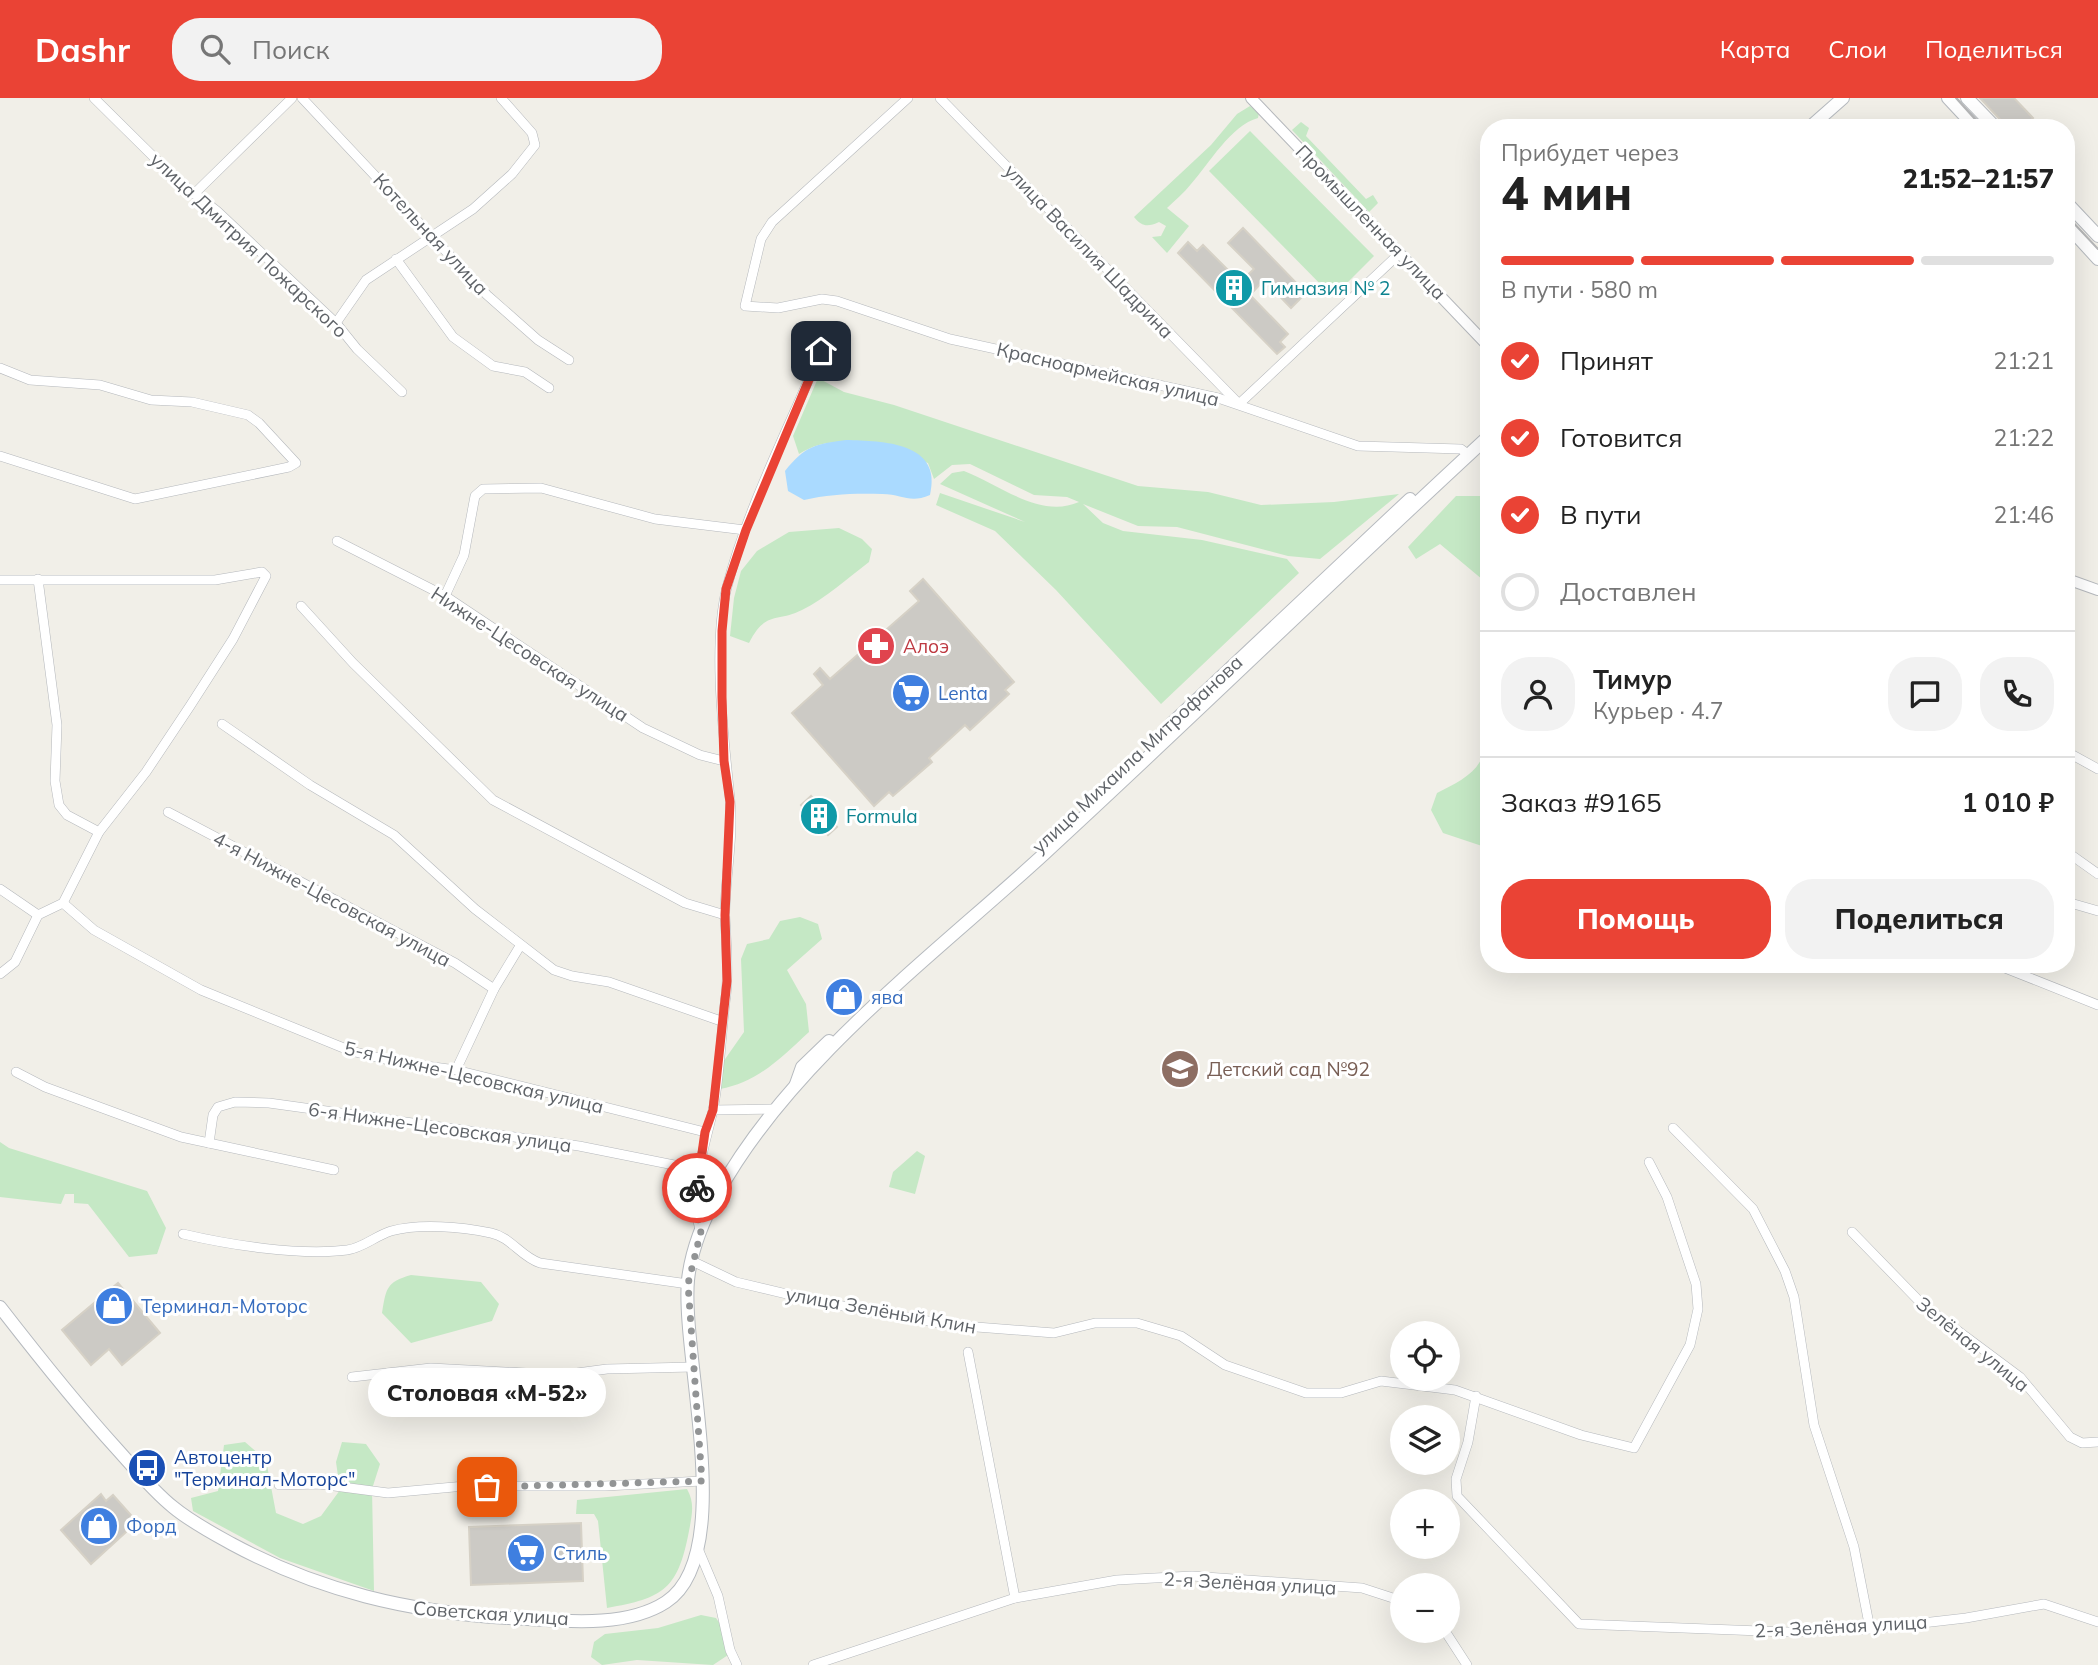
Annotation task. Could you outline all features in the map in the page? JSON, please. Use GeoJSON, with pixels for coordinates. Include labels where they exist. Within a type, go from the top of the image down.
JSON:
{"type":"FeatureCollection","features":[{"type":"Feature","properties":{"kind":"main road"},"geometry":{"type":"LineString","coordinates":[[1819,119],[1843,98]]}},
{"type":"Feature","properties":{"kind":"main road"},"geometry":{"type":"LineString","coordinates":[[1831,119],[1855,98]]}},
{"type":"Feature","properties":{"kind":"main road"},"geometry":{"type":"LineString","coordinates":[[1948,98],[1968,119]]}},
{"type":"Feature","properties":{"kind":"main road"},"geometry":{"type":"LineString","coordinates":[[1968,98],[1988,119]]}},
{"type":"Feature","properties":{"kind":"main road"},"geometry":{"type":"LineString","coordinates":[[2075,212],[2098,236]]}},
{"type":"Feature","properties":{"kind":"main road"},"geometry":{"type":"LineString","coordinates":[[2075,234],[2098,259]]}},
{"type":"Feature","properties":{"kind":"main road","name":"улица Михаила Митрофанова"},"geometry":{"type":"LineString","coordinates":[[702,1481],[688,1284],[692,1261],[701,1231],[728,1176],[775,1109],[904,979],[1137,768],[1273,632],[1480,438]]}},
{"type":"Feature","properties":{"kind":"main road","name":"улица Михаила Митрофанова"},"geometry":{"type":"LineString","coordinates":[[1466,453],[1480,443]]}},
{"type":"Feature","properties":{"kind":"main road","name":"Советская улица"},"geometry":{"type":"LineString","coordinates":[[0,1307],[98,1427],[179,1512],[251,1554],[337,1590],[372,1600],[450,1614],[606,1619],[649,1611],[664,1604],[686,1583],[699,1551],[702,1481]]}},
{"type":"Feature","properties":{"kind":"street","name":"улица Дмитрия Пожарского"},"geometry":{"type":"LineString","coordinates":[[94,98],[194,194],[217,211],[336,323],[357,349],[402,393]]}},
{"type":"Feature","properties":{"kind":"street"},"geometry":{"type":"LineString","coordinates":[[194,194],[292,98]]}},
{"type":"Feature","properties":{"kind":"street","name":"Котельная улица"},"geometry":{"type":"LineString","coordinates":[[302,98],[513,319],[569,360]]}},
{"type":"Feature","properties":{"kind":"street"},"geometry":{"type":"LineString","coordinates":[[336,323],[366,280],[473,209],[519,167],[535,145],[529,131],[502,98]]}},
{"type":"Feature","properties":{"kind":"street","name":"Красноармейская улица"},"geometry":{"type":"LineString","coordinates":[[908,98],[772,222],[761,239],[745,306],[778,308],[822,299],[837,301],[950,339],[1239,404],[1358,446],[1466,453]]}},
{"type":"Feature","properties":{"kind":"street","name":"улица Василия Шадрина"},"geometry":{"type":"LineString","coordinates":[[940,98],[1239,404]]}},
{"type":"Feature","properties":{"kind":"street","name":"Промышленная улица"},"geometry":{"type":"LineString","coordinates":[[1251,98],[1480,337]]}},
{"type":"Feature","properties":{"kind":"street"},"geometry":{"type":"LineString","coordinates":[[1239,404],[1400,253]]}},
{"type":"Feature","properties":{"kind":"street"},"geometry":{"type":"LineString","coordinates":[[396,258],[459,342],[494,366],[525,372],[549,388]]}},
{"type":"Feature","properties":{"kind":"street"},"geometry":{"type":"LineString","coordinates":[[701,1231],[695,1207],[705,1132],[713,1110],[727,981],[725,915],[730,802],[724,761],[722,631],[726,589],[746,530],[821,351]]}},
{"type":"Feature","properties":{"kind":"street"},"geometry":{"type":"LineString","coordinates":[[0,368],[30,380],[100,385],[151,400],[185,401],[248,415],[285,449],[295,464],[135,499],[0,456]]}},
{"type":"Feature","properties":{"kind":"street"},"geometry":{"type":"LineString","coordinates":[[445,596],[464,555],[475,496],[483,489],[541,488],[655,519],[746,530]]}},
{"type":"Feature","properties":{"kind":"street","name":"Нижне-Цесовская улица"},"geometry":{"type":"LineString","coordinates":[[337,541],[445,596],[643,728],[700,755],[724,761]]}},
{"type":"Feature","properties":{"kind":"street"},"geometry":{"type":"LineString","coordinates":[[0,580],[215,580],[265,573],[265,582],[233,639],[146,772],[99,832],[63,903],[38,915],[15,962],[0,974]]}},
{"type":"Feature","properties":{"kind":"street"},"geometry":{"type":"LineString","coordinates":[[38,579],[56,714],[55,781],[59,805],[67,815],[99,832]]}},
{"type":"Feature","properties":{"kind":"street"},"geometry":{"type":"LineString","coordinates":[[2075,582],[2098,590]]}},
{"type":"Feature","properties":{"kind":"street"},"geometry":{"type":"LineString","coordinates":[[301,606],[353,663],[493,800],[685,903],[725,915]]}},
{"type":"Feature","properties":{"kind":"street"},"geometry":{"type":"LineString","coordinates":[[222,724],[310,785],[394,835],[520,946],[563,974],[609,982],[721,1021]]}},
{"type":"Feature","properties":{"kind":"street"},"geometry":{"type":"LineString","coordinates":[[2075,756],[2098,769]]}},
{"type":"Feature","properties":{"kind":"street","name":"4-я Нижне-Цесовская улица"},"geometry":{"type":"LineString","coordinates":[[167,812],[455,963],[494,989]]}},
{"type":"Feature","properties":{"kind":"street"},"geometry":{"type":"LineString","coordinates":[[2075,858],[2098,874]]}},
{"type":"Feature","properties":{"kind":"street"},"geometry":{"type":"LineString","coordinates":[[0,889],[38,915]]}},
{"type":"Feature","properties":{"kind":"street","name":"5-я Нижне-Цесовская улица"},"geometry":{"type":"LineString","coordinates":[[63,903],[99,932],[201,990],[297,1031],[370,1057],[456,1070],[705,1132]]}},
{"type":"Feature","properties":{"kind":"street"},"geometry":{"type":"LineString","coordinates":[[2075,904],[2098,911]]}},
{"type":"Feature","properties":{"kind":"street"},"geometry":{"type":"LineString","coordinates":[[456,1070],[494,989],[520,946]]}},
{"type":"Feature","properties":{"kind":"street"},"geometry":{"type":"LineString","coordinates":[[2018,973],[2098,1005]]}},
{"type":"Feature","properties":{"kind":"street"},"geometry":{"type":"LineString","coordinates":[[16,1072],[45,1087],[181,1137],[334,1170]]}},
{"type":"Feature","properties":{"kind":"street","name":"6-я Нижне-Цесовская улица"},"geometry":{"type":"LineString","coordinates":[[209,1143],[213,1115],[218,1107],[235,1102],[269,1103],[579,1146],[699,1170]]}},
{"type":"Feature","properties":{"kind":"street"},"geometry":{"type":"LineString","coordinates":[[713,1110],[775,1109]]}},
{"type":"Feature","properties":{"kind":"street"},"geometry":{"type":"LineString","coordinates":[[1673,1128],[1753,1209],[1785,1271],[1794,1297],[1814,1425],[1854,1547],[1870,1629]]}},
{"type":"Feature","properties":{"kind":"street","name":"улица Зелёный Клин"},"geometry":{"type":"LineString","coordinates":[[692,1261],[736,1282],[820,1302],[951,1325],[1054,1333],[1095,1323],[1137,1323],[1181,1336],[1225,1365],[1306,1393],[1341,1393],[1381,1381],[1412,1384],[1476,1396],[1581,1435],[1634,1448],[1689,1345],[1696,1323],[1698,1296],[1667,1197],[1649,1162]]}},
{"type":"Feature","properties":{"kind":"street"},"geometry":{"type":"LineString","coordinates":[[183,1234],[237,1246],[346,1250],[400,1229],[430,1227],[491,1233],[507,1240],[522,1256],[540,1264],[688,1284]]}},
{"type":"Feature","properties":{"kind":"street","name":"Зелёная улица"},"geometry":{"type":"LineString","coordinates":[[1852,1232],[1922,1304],[2020,1377],[2070,1437],[2082,1443],[2098,1442]]}},
{"type":"Feature","properties":{"kind":"street"},"geometry":{"type":"LineString","coordinates":[[968,1352],[1015,1598]]}},
{"type":"Feature","properties":{"kind":"street"},"geometry":{"type":"LineString","coordinates":[[352,1377],[431,1368],[562,1375],[607,1369],[694,1367]]}},
{"type":"Feature","properties":{"kind":"street","name":"2-я Зелёная улица"},"geometry":{"type":"LineString","coordinates":[[1476,1396],[1468,1442],[1457,1472],[1457,1496],[1579,1624],[1789,1633],[1870,1629],[1966,1618],[2044,1604],[2098,1622]]}},
{"type":"Feature","properties":{"kind":"street"},"geometry":{"type":"LineString","coordinates":[[279,1485],[319,1484],[388,1493],[465,1486],[578,1487],[702,1481]]}},
{"type":"Feature","properties":{"kind":"street"},"geometry":{"type":"LineString","coordinates":[[699,1551],[718,1596],[730,1650],[737,1665]]}},
{"type":"Feature","properties":{"kind":"street","name":"2-я Зелёная улица"},"geometry":{"type":"LineString","coordinates":[[813,1665],[1015,1598],[1117,1580],[1192,1576],[1362,1588],[1390,1597]]}},
{"type":"Feature","properties":{"kind":"street"},"geometry":{"type":"LineString","coordinates":[[1453,1643],[1467,1665]]}},
{"type":"Feature","properties":{"kind":"green space"},"geometry":{"type":"Polygon","coordinates":[[[1250,106],[1259,113],[1258,118],[1239,128],[1167,208],[1189,226],[1167,253],[1152,237],[1161,236],[1166,226],[1159,222],[1145,225],[1134,217],[1211,145],[1237,114],[1250,106]]]}},
{"type":"Feature","properties":{"kind":"green space"},"geometry":{"type":"Polygon","coordinates":[[[1301,122],[1309,128],[1306,136],[1366,199],[1373,195],[1378,203],[1369,212],[1292,130],[1301,122]]]}},
{"type":"Feature","properties":{"kind":"green space"},"geometry":{"type":"Polygon","coordinates":[[[1250,131],[1374,256],[1333,297],[1209,171],[1250,131]]]}},
{"type":"Feature","properties":{"kind":"green space"},"geometry":{"type":"Polygon","coordinates":[[[818,378],[844,392],[894,405],[1138,486],[1208,492],[1261,505],[1334,502],[1399,494],[1320,559],[1288,556],[1177,527],[1138,526],[1083,504],[1103,523],[1123,531],[1202,540],[1287,559],[1299,573],[1161,704],[1056,590],[995,531],[936,505],[940,493],[1025,522],[940,484],[952,473],[964,471],[1035,503],[1064,506],[1079,502],[1067,497],[1034,495],[970,464],[952,465],[934,479],[928,463],[862,444],[830,443],[815,446],[799,454],[793,436],[818,378]]]}},
{"type":"Feature","properties":{"kind":"green space"},"geometry":{"type":"Polygon","coordinates":[[[1456,496],[1480,496],[1480,577],[1440,544],[1416,559],[1408,547],[1456,496]]]}},
{"type":"Feature","properties":{"kind":"green space"},"geometry":{"type":"Polygon","coordinates":[[[839,528],[862,539],[872,549],[869,562],[811,605],[793,614],[766,621],[749,643],[730,636],[734,598],[741,571],[757,551],[789,532],[839,528]]]}},
{"type":"Feature","properties":{"kind":"green space"},"geometry":{"type":"Polygon","coordinates":[[[1480,761],[1480,845],[1443,833],[1431,810],[1437,793],[1475,768],[1480,761]]]}},
{"type":"Feature","properties":{"kind":"green space"},"geometry":{"type":"Polygon","coordinates":[[[800,917],[818,924],[822,939],[787,970],[806,1004],[809,1032],[757,1075],[720,1089],[723,1062],[744,1032],[741,959],[747,944],[769,939],[780,921],[800,917]]]}},
{"type":"Feature","properties":{"kind":"green space"},"geometry":{"type":"Polygon","coordinates":[[[0,1142],[9,1148],[147,1191],[166,1228],[157,1254],[129,1257],[88,1204],[74,1203],[74,1194],[65,1194],[61,1204],[0,1197],[0,1142]]]}},
{"type":"Feature","properties":{"kind":"green space"},"geometry":{"type":"Polygon","coordinates":[[[917,1151],[925,1156],[915,1194],[889,1187],[893,1172],[917,1151]]]}},
{"type":"Feature","properties":{"kind":"green space"},"geometry":{"type":"Polygon","coordinates":[[[411,1275],[481,1282],[499,1304],[492,1321],[411,1343],[382,1313],[392,1284],[411,1275]]]}},
{"type":"Feature","properties":{"kind":"green space"},"geometry":{"type":"Polygon","coordinates":[[[245,1442],[266,1460],[276,1513],[303,1524],[321,1516],[340,1490],[336,1462],[342,1442],[366,1444],[380,1464],[372,1489],[374,1591],[280,1558],[193,1511],[191,1498],[218,1491],[224,1445],[245,1442]]]}},
{"type":"Feature","properties":{"kind":"green space"},"geometry":{"type":"Polygon","coordinates":[[[687,1489],[692,1504],[691,1520],[685,1551],[673,1578],[655,1595],[607,1608],[598,1521],[594,1514],[576,1514],[577,1500],[687,1489]]]}},
{"type":"Feature","properties":{"kind":"green space"},"geometry":{"type":"Polygon","coordinates":[[[701,1615],[716,1618],[728,1636],[728,1655],[713,1665],[637,1660],[602,1665],[591,1657],[594,1642],[605,1634],[658,1628],[701,1615]]]}},
{"type":"Feature","properties":{"kind":"water"},"geometry":{"type":"Polygon","coordinates":[[[846,440],[892,444],[919,455],[928,464],[932,477],[930,495],[911,499],[889,494],[852,494],[804,500],[788,491],[785,471],[799,456],[818,445],[846,440]]]}},
{"type":"Feature","properties":{"kind":"building"},"geometry":{"type":"Polygon","coordinates":[[[1980,98],[2014,98],[2033,118],[2032,119],[2000,119],[1980,98]]]}},
{"type":"Feature","properties":{"kind":"building","name":"Гимназия № 2"},"geometry":{"type":"Polygon","coordinates":[[[1243,228],[1306,293],[1291,308],[1264,280],[1250,295],[1288,334],[1280,342],[1285,347],[1277,354],[1178,253],[1188,242],[1197,251],[1203,245],[1240,282],[1254,269],[1228,243],[1243,228]]]}},
{"type":"Feature","properties":{"kind":"building","name":"Lenta"},"geometry":{"type":"Polygon","coordinates":[[[923,579],[1014,682],[1005,690],[1009,694],[970,730],[965,725],[929,758],[932,762],[893,796],[889,792],[874,806],[792,713],[823,685],[814,674],[820,668],[830,679],[919,601],[910,591],[923,579]]]}},
{"type":"Feature","properties":{"kind":"building","name":"Formula"},"geometry":{"type":"Polygon","coordinates":[[[811,796],[837,827],[828,835],[801,805],[811,796]]]}},
{"type":"Feature","properties":{"kind":"building","name":"Терминал-Моторс"},"geometry":{"type":"Polygon","coordinates":[[[118,1283],[160,1333],[122,1365],[109,1349],[91,1365],[62,1330],[118,1283]]]}},
{"type":"Feature","properties":{"kind":"building","name":"Форд"},"geometry":{"type":"Polygon","coordinates":[[[101,1494],[106,1501],[113,1495],[137,1522],[91,1564],[61,1530],[101,1494]]]}},
{"type":"Feature","properties":{"kind":"building","name":"Стиль"},"geometry":{"type":"Polygon","coordinates":[[[581,1523],[583,1581],[471,1585],[469,1527],[581,1523]]]}},
{"type":"Feature","properties":{"kind":"tram line"},"geometry":{"type":"LineString","coordinates":[[1956,98],[1975,119]]}},
{"type":"Feature","properties":{"kind":"tram line"},"geometry":{"type":"LineString","coordinates":[[2075,225],[2098,249]]}},
{"type":"Feature","properties":{"kind":"way so far"},"geometry":{"type":"LineString","coordinates":[[487,1487],[605,1486],[702,1481],[694,1367],[688,1326],[689,1272],[701,1231],[695,1212],[697,1188]]}},
{"type":"Feature","properties":{"kind":"place","name":"Гимназия № 2"},"geometry":{"type":"Point","coordinates":[1234,288]}},
{"type":"Feature","properties":{"kind":"place","name":"Алоэ"},"geometry":{"type":"Point","coordinates":[876,646]}},
{"type":"Feature","properties":{"kind":"place","name":"Lenta"},"geometry":{"type":"Point","coordinates":[911,693]}},
{"type":"Feature","properties":{"kind":"place","name":"Formula"},"geometry":{"type":"Point","coordinates":[819,816]}},
{"type":"Feature","properties":{"kind":"place","name":"ява"},"geometry":{"type":"Point","coordinates":[844,997]}},
{"type":"Feature","properties":{"kind":"place","name":"Детский сад №92"},"geometry":{"type":"Point","coordinates":[1180,1069]}},
{"type":"Feature","properties":{"kind":"place","name":"Терминал-Моторс"},"geometry":{"type":"Point","coordinates":[114,1306]}},
{"type":"Feature","properties":{"kind":"place","name":"Автоцентр \"Терминал-Моторс\""},"geometry":{"type":"Point","coordinates":[147,1468]}},
{"type":"Feature","properties":{"kind":"place","name":"Столовая «М-52»"},"geometry":{"type":"Point","coordinates":[487,1487]}},
{"type":"Feature","properties":{"kind":"place","name":"Форд"},"geometry":{"type":"Point","coordinates":[99,1526]}},
{"type":"Feature","properties":{"kind":"place","name":"Стиль"},"geometry":{"type":"Point","coordinates":[526,1553]}},
{"type":"Feature","properties":{"kind":"route"},"geometry":{"type":"LineString","coordinates":[[697,1188],[705,1132],[713,1110],[727,981],[725,915],[730,802],[724,761],[722,697],[722,631],[726,589],[746,530],[821,351]]}}]}
